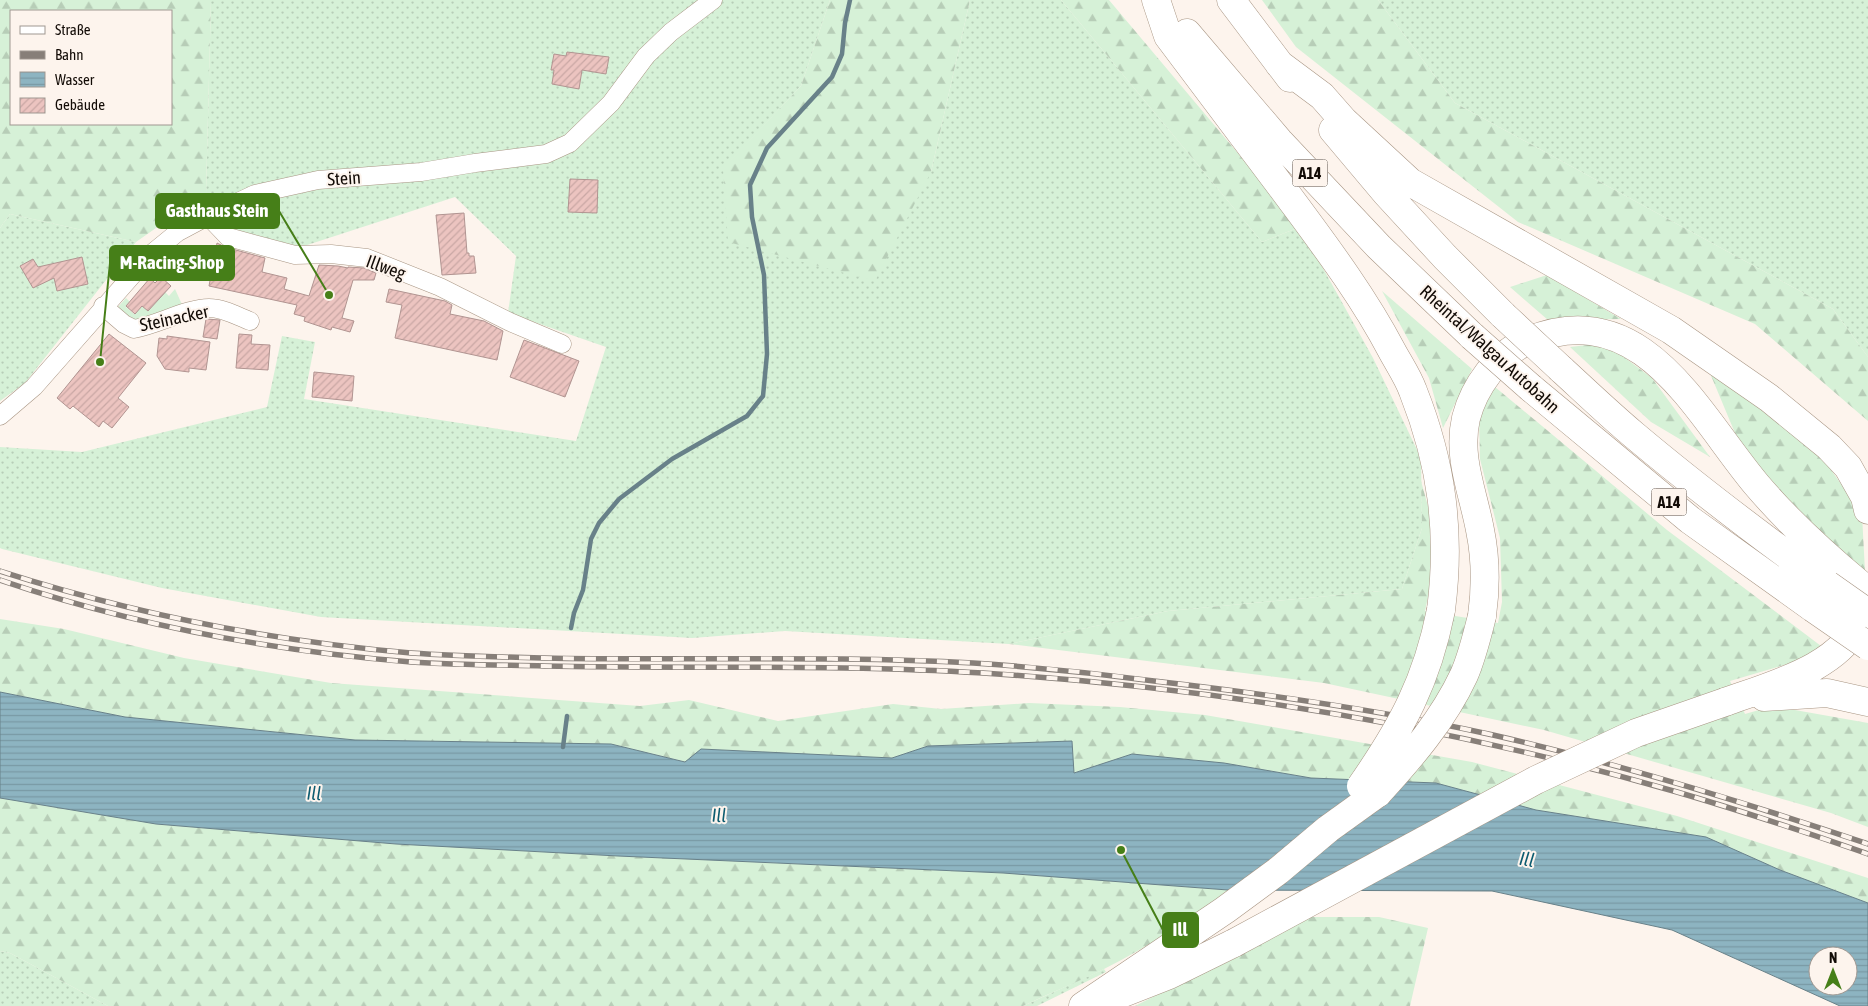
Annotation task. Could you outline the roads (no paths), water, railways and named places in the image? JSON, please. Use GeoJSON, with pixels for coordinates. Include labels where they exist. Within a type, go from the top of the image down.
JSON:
{"type":"FeatureCollection","features":[{"type":"Feature","properties":{"kind":"highway","name":"Rheintal/Walgau Autobahn"},"geometry":{"type":"LineString","coordinates":[[1157,0],[1286,148],[1379,247],[1472,336],[1531,388],[1690,520],[1868,646]]}},
{"type":"Feature","properties":{"kind":"highway"},"geometry":{"type":"LineString","coordinates":[[1157,0],[1168,36],[1329,250],[1372,314],[1413,390],[1430,438],[1442,488],[1446,536],[1444,582],[1441,610],[1423,678],[1410,708],[1388,747],[1328,829]]}},
{"type":"Feature","properties":{"kind":"highway","name":"Rheintal/Walgau Autobahn"},"geometry":{"type":"LineString","coordinates":[[1231,0],[1279,64],[1386,193],[1445,257],[1503,315],[1633,434],[1755,533],[1833,576],[1868,613]]}},
{"type":"Feature","properties":{"kind":"highway"},"geometry":{"type":"LineString","coordinates":[[1279,64],[1322,96],[1344,121],[1410,182],[1671,330],[1768,398],[1828,447],[1848,467],[1864,497],[1868,510]]}},
{"type":"Feature","properties":{"kind":"highway"},"geometry":{"type":"LineString","coordinates":[[1083,1006],[1225,910],[1278,871],[1328,829],[1378,793],[1438,723],[1465,674],[1482,616],[1485,589],[1485,561],[1481,531],[1464,457],[1463,438],[1467,416],[1479,387],[1504,356],[1523,343],[1562,332],[1588,331],[1618,338],[1654,359],[1682,389],[1757,485],[1833,576],[1868,591]]}},
{"type":"Feature","properties":{"kind":"highway"},"geometry":{"type":"LineString","coordinates":[[1088,1006],[1169,976],[1234,943],[1536,780],[1636,733],[1725,702],[1810,669],[1836,652],[1859,625],[1868,598]]}},
{"type":"Feature","properties":{"kind":"highway"},"geometry":{"type":"LineString","coordinates":[[1725,702],[1780,695],[1827,693],[1868,702]]}},
{"type":"Feature","properties":{"kind":"street","name":"Stein"},"geometry":{"type":"LineString","coordinates":[[0,416],[34,387],[103,306],[151,254],[178,232],[255,194],[318,180],[421,172],[546,154],[570,143],[611,103],[646,56],[671,32],[713,0]]}},
{"type":"Feature","properties":{"kind":"street","name":"Illweg"},"geometry":{"type":"LineString","coordinates":[[208,216],[228,237],[294,255],[331,254],[367,258],[440,288],[510,322],[562,344]]}},
{"type":"Feature","properties":{"kind":"street","name":"Steinacker"},"geometry":{"type":"LineString","coordinates":[[103,306],[124,324],[134,329],[209,308],[224,311],[250,321]]}},
{"type":"Feature","properties":{"kind":"water","name":"Ill"},"geometry":{"type":"Polygon","coordinates":[[[0,692],[125,717],[355,740],[611,744],[685,762],[701,749],[892,758],[928,746],[1072,741],[1074,773],[1132,754],[1224,763],[1311,778],[1436,783],[1536,810],[1706,837],[1780,870],[1868,903],[1868,1006],[1840,1006],[1818,996],[1858,996],[1858,946],[1808,946],[1808,992],[1672,930],[1492,891],[1228,890],[1003,873],[396,844],[156,824],[0,798],[0,692]]]}},
{"type":"Feature","properties":{"kind":"waterway"},"geometry":{"type":"LineString","coordinates":[[571,628],[574,613],[583,590],[591,539],[599,523],[619,499],[672,459],[747,416],[763,396],[767,354],[764,275],[752,217],[750,185],[767,148],[832,77],[842,54],[845,23],[850,0]]}},
{"type":"Feature","properties":{"kind":"waterway"},"geometry":{"type":"LineString","coordinates":[[563,747],[567,716]]}},
{"type":"Feature","properties":{"kind":"railway"},"geometry":{"type":"LineString","coordinates":[[0,571],[101,600],[203,624],[359,648],[461,656],[598,659],[866,659],[973,663],[1086,673],[1281,697],[1451,726],[1588,758],[1775,813],[1868,844]]}},
{"type":"Feature","properties":{"kind":"railway"},"geometry":{"type":"LineString","coordinates":[[0,580],[101,610],[203,634],[306,651],[359,657],[411,662],[478,665],[928,670],[1071,680],[1246,700],[1420,730],[1507,748],[1592,769],[1677,792],[1868,854]]}},
{"type":"Feature","properties":{"kind":"place","name":"Gasthaus Stein"},"geometry":{"type":"Point","coordinates":[329,295]}},
{"type":"Feature","properties":{"kind":"place","name":"M-Racing-Shop"},"geometry":{"type":"Point","coordinates":[100,362]}},
{"type":"Feature","properties":{"kind":"place","name":"Ill"},"geometry":{"type":"Point","coordinates":[1121,850]}}]}
